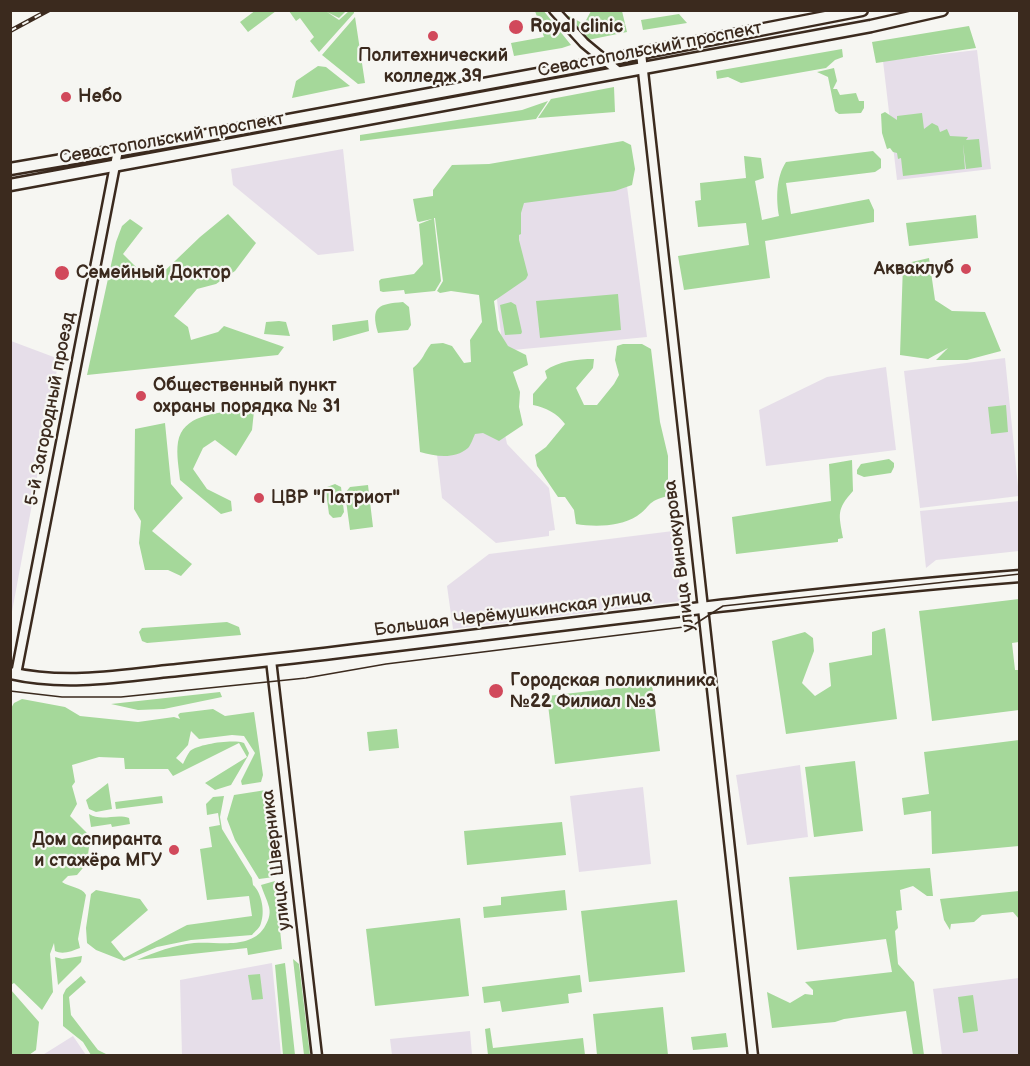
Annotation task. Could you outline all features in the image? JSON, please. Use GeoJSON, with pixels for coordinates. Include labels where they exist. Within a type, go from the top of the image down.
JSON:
{"type":"FeatureCollection","features":[{"type":"Feature","properties":{"kind":"main road","name":"Севастопольский проспект"},"geometry":{"type":"LineString","coordinates":[[10,169],[605,61],[641,52],[862,10]]}},
{"type":"Feature","properties":{"kind":"main road","name":"Севастопольский проспект"},"geometry":{"type":"LineString","coordinates":[[10,185],[871,26],[942,10]]}},
{"type":"Feature","properties":{"kind":"main road","name":"Большая Черёмушкинская улица"},"geometry":{"type":"LineString","coordinates":[[13,673],[54,679],[103,678],[271,660],[703,607],[918,584],[1020,576]]}},
{"type":"Feature","properties":{"kind":"street"},"geometry":{"type":"LineString","coordinates":[[554,10],[584,43],[619,72]]}},
{"type":"Feature","properties":{"kind":"street","name":"улица Винокурова"},"geometry":{"type":"LineString","coordinates":[[641,52],[753,1056]]}},
{"type":"Feature","properties":{"kind":"street","name":"5-й Загородный проезд"},"geometry":{"type":"LineString","coordinates":[[13,673],[118,150]]}},
{"type":"Feature","properties":{"kind":"street","name":"улица Шверника"},"geometry":{"type":"LineString","coordinates":[[271,660],[317,1056]]}},
{"type":"Feature","properties":{"kind":"shaded area"},"geometry":{"type":"Polygon","coordinates":[[[977,50],[991,169],[897,180],[883,61],[977,50]]]}},
{"type":"Feature","properties":{"kind":"shaded area"},"geometry":{"type":"Polygon","coordinates":[[[343,149],[354,251],[318,255],[233,185],[231,169],[343,149]]]}},
{"type":"Feature","properties":{"kind":"shaded area"},"geometry":{"type":"Polygon","coordinates":[[[626,179],[647,337],[503,351],[497,300],[487,273],[476,196],[626,179]]]}},
{"type":"Feature","properties":{"kind":"shaded area"},"geometry":{"type":"Polygon","coordinates":[[[10,341],[59,359],[11,617],[10,341]]]}},
{"type":"Feature","properties":{"kind":"shaded area"},"geometry":{"type":"Polygon","coordinates":[[[1005,358],[1019,496],[920,508],[904,371],[1005,358]]]}},
{"type":"Feature","properties":{"kind":"shaded area"},"geometry":{"type":"Polygon","coordinates":[[[886,367],[896,450],[766,466],[759,410],[827,377],[886,367]]]}},
{"type":"Feature","properties":{"kind":"shaded area"},"geometry":{"type":"Polygon","coordinates":[[[431,403],[499,406],[507,444],[549,488],[555,530],[549,531],[549,536],[496,543],[442,498],[431,403]]]}},
{"type":"Feature","properties":{"kind":"shaded area"},"geometry":{"type":"Polygon","coordinates":[[[1019,501],[1019,551],[936,560],[926,568],[920,511],[1019,501]]]}},
{"type":"Feature","properties":{"kind":"shaded area"},"geometry":{"type":"Polygon","coordinates":[[[673,531],[682,601],[453,629],[447,586],[489,554],[673,531]]]}},
{"type":"Feature","properties":{"kind":"shaded area"},"geometry":{"type":"Polygon","coordinates":[[[800,765],[808,837],[747,845],[736,775],[800,765]]]}},
{"type":"Feature","properties":{"kind":"shaded area"},"geometry":{"type":"Polygon","coordinates":[[[643,787],[651,864],[579,872],[570,796],[643,787]]]}},
{"type":"Feature","properties":{"kind":"shaded area"},"geometry":{"type":"Polygon","coordinates":[[[272,963],[281,1055],[182,1055],[180,980],[272,963]]]}},
{"type":"Feature","properties":{"kind":"shaded area"},"geometry":{"type":"Polygon","coordinates":[[[1019,978],[1019,1055],[942,1055],[933,989],[1019,978]]]}},
{"type":"Feature","properties":{"kind":"shaded area"},"geometry":{"type":"Polygon","coordinates":[[[470,1031],[472,1055],[392,1055],[390,1039],[470,1031]]]}},
{"type":"Feature","properties":{"kind":"shaded area"},"geometry":{"type":"Polygon","coordinates":[[[73,1036],[86,1055],[41,1056],[73,1036]]]}},
{"type":"Feature","properties":{"kind":"green space"},"geometry":{"type":"Polygon","coordinates":[[[256,10],[276,11],[248,32],[240,22],[256,10]]]}},
{"type":"Feature","properties":{"kind":"green space"},"geometry":{"type":"Polygon","coordinates":[[[543,10],[571,45],[514,56],[511,43],[544,37],[535,11],[543,10]]]}},
{"type":"Feature","properties":{"kind":"green space"},"geometry":{"type":"Polygon","coordinates":[[[289,11],[346,11],[339,18],[327,12],[339,20],[349,11],[354,11],[354,13],[319,52],[310,41],[314,37],[300,18],[296,21],[289,11]]]}},
{"type":"Feature","properties":{"kind":"green space"},"geometry":{"type":"Polygon","coordinates":[[[557,11],[564,11],[563,13],[584,24],[591,11],[622,11],[627,32],[588,40],[557,11]]]}},
{"type":"Feature","properties":{"kind":"green space"},"geometry":{"type":"Polygon","coordinates":[[[679,14],[687,23],[643,30],[641,20],[679,14]]]}},
{"type":"Feature","properties":{"kind":"green space"},"geometry":{"type":"Polygon","coordinates":[[[355,17],[365,83],[358,84],[322,55],[355,17]]]}},
{"type":"Feature","properties":{"kind":"green space"},"geometry":{"type":"Polygon","coordinates":[[[969,26],[976,48],[876,63],[872,42],[969,26]]]}},
{"type":"Feature","properties":{"kind":"green space"},"geometry":{"type":"Polygon","coordinates":[[[842,49],[843,57],[835,60],[826,68],[741,83],[728,77],[717,79],[716,71],[842,49]]]}},
{"type":"Feature","properties":{"kind":"green space"},"geometry":{"type":"Polygon","coordinates":[[[318,66],[326,67],[350,86],[292,98],[296,81],[318,66]]]}},
{"type":"Feature","properties":{"kind":"green space"},"geometry":{"type":"Polygon","coordinates":[[[834,68],[837,81],[833,89],[837,89],[840,95],[856,93],[859,101],[864,101],[861,113],[839,114],[835,111],[828,77],[817,72],[834,68]]]}},
{"type":"Feature","properties":{"kind":"green space"},"geometry":{"type":"Polygon","coordinates":[[[614,87],[615,112],[538,118],[551,99],[614,87]]]}},
{"type":"Feature","properties":{"kind":"green space"},"geometry":{"type":"Polygon","coordinates":[[[548,101],[536,119],[360,141],[360,135],[522,110],[548,101]]]}},
{"type":"Feature","properties":{"kind":"green space"},"geometry":{"type":"Polygon","coordinates":[[[885,112],[897,120],[897,116],[922,113],[924,129],[932,123],[938,126],[940,132],[947,129],[950,136],[968,137],[966,140],[979,139],[982,167],[966,169],[963,144],[965,169],[903,176],[901,158],[898,159],[897,153],[890,148],[887,149],[882,133],[881,114],[885,112]]]}},
{"type":"Feature","properties":{"kind":"green space"},"geometry":{"type":"Polygon","coordinates":[[[623,141],[631,145],[635,169],[632,185],[615,191],[524,203],[519,240],[528,275],[526,279],[494,301],[498,330],[508,346],[526,355],[528,365],[513,372],[520,392],[519,407],[523,425],[499,441],[483,433],[475,434],[468,448],[451,456],[420,452],[413,368],[431,344],[443,343],[452,346],[464,363],[471,362],[470,340],[482,322],[479,295],[437,291],[443,281],[435,218],[441,281],[435,291],[405,294],[404,290],[380,291],[379,281],[381,279],[414,274],[423,264],[419,224],[432,219],[417,221],[413,199],[433,196],[433,190],[452,165],[489,164],[623,141]]]}},
{"type":"Feature","properties":{"kind":"green space"},"geometry":{"type":"Polygon","coordinates":[[[873,151],[881,159],[881,168],[875,172],[786,183],[791,214],[869,199],[874,210],[874,222],[765,241],[770,278],[684,290],[678,256],[749,245],[746,223],[698,227],[695,201],[701,200],[700,183],[746,178],[744,156],[761,158],[764,178],[755,181],[762,220],[779,216],[778,188],[780,174],[786,162],[873,151]]]}},
{"type":"Feature","properties":{"kind":"green space"},"geometry":{"type":"Polygon","coordinates":[[[228,214],[256,243],[235,271],[216,284],[197,289],[174,316],[188,327],[191,340],[218,332],[224,326],[284,347],[278,355],[87,375],[116,242],[122,226],[130,219],[143,228],[123,254],[152,283],[228,214]]]}},
{"type":"Feature","properties":{"kind":"green space"},"geometry":{"type":"Polygon","coordinates":[[[976,215],[978,238],[909,246],[906,223],[976,215]]]}},
{"type":"Feature","properties":{"kind":"green space"},"geometry":{"type":"Polygon","coordinates":[[[929,258],[935,300],[952,311],[985,312],[1001,351],[967,360],[936,360],[948,348],[928,359],[900,355],[903,264],[929,258]]]}},
{"type":"Feature","properties":{"kind":"green space"},"geometry":{"type":"Polygon","coordinates":[[[618,294],[621,330],[540,338],[536,301],[618,294]]]}},
{"type":"Feature","properties":{"kind":"green space"},"geometry":{"type":"Polygon","coordinates":[[[403,302],[409,307],[411,325],[408,330],[378,333],[375,317],[378,308],[403,302]]]}},
{"type":"Feature","properties":{"kind":"green space"},"geometry":{"type":"Polygon","coordinates":[[[511,302],[516,305],[522,332],[505,335],[500,305],[511,302]]]}},
{"type":"Feature","properties":{"kind":"green space"},"geometry":{"type":"Polygon","coordinates":[[[368,320],[369,331],[333,341],[332,325],[368,320]]]}},
{"type":"Feature","properties":{"kind":"green space"},"geometry":{"type":"Polygon","coordinates":[[[266,322],[286,322],[290,336],[264,334],[266,322]]]}},
{"type":"Feature","properties":{"kind":"green space"},"geometry":{"type":"Polygon","coordinates":[[[642,344],[651,349],[660,422],[668,456],[668,496],[652,502],[630,520],[599,526],[576,524],[574,510],[565,497],[558,497],[537,466],[535,455],[546,447],[565,424],[551,412],[533,405],[533,394],[547,378],[545,371],[550,368],[568,361],[594,359],[593,368],[576,388],[584,405],[597,405],[619,375],[615,360],[617,346],[642,344]]]}},
{"type":"Feature","properties":{"kind":"green space"},"geometry":{"type":"Polygon","coordinates":[[[1006,405],[1008,432],[991,434],[988,407],[1006,405]]]}},
{"type":"Feature","properties":{"kind":"green space"},"geometry":{"type":"Polygon","coordinates":[[[235,410],[254,411],[252,430],[236,456],[215,440],[203,448],[193,469],[207,489],[231,501],[232,511],[221,514],[180,480],[178,442],[186,426],[193,421],[201,417],[235,410]]]}},
{"type":"Feature","properties":{"kind":"green space"},"geometry":{"type":"Polygon","coordinates":[[[165,423],[171,484],[183,498],[152,531],[192,564],[181,576],[168,570],[145,570],[139,543],[141,521],[134,509],[135,429],[165,423]]]}},
{"type":"Feature","properties":{"kind":"green space"},"geometry":{"type":"Polygon","coordinates":[[[889,459],[894,463],[891,473],[864,477],[857,474],[861,464],[889,459]]]}},
{"type":"Feature","properties":{"kind":"green space"},"geometry":{"type":"Polygon","coordinates":[[[852,460],[853,491],[840,513],[843,538],[838,539],[838,542],[736,554],[732,517],[831,501],[829,464],[852,460]]]}},
{"type":"Feature","properties":{"kind":"green space"},"geometry":{"type":"Polygon","coordinates":[[[335,484],[341,487],[344,512],[341,517],[333,518],[329,514],[326,492],[327,487],[335,484]]]}},
{"type":"Feature","properties":{"kind":"green space"},"geometry":{"type":"Polygon","coordinates":[[[368,485],[373,527],[350,530],[345,493],[350,487],[368,485]]]}},
{"type":"Feature","properties":{"kind":"green space"},"geometry":{"type":"Polygon","coordinates":[[[1019,599],[1019,642],[1012,643],[1015,670],[1019,670],[1019,710],[932,721],[919,611],[1019,599]]]}},
{"type":"Feature","properties":{"kind":"green space"},"geometry":{"type":"Polygon","coordinates":[[[227,622],[239,627],[241,635],[147,643],[142,641],[139,632],[142,628],[227,622]]]}},
{"type":"Feature","properties":{"kind":"green space"},"geometry":{"type":"Polygon","coordinates":[[[885,628],[897,719],[786,734],[772,641],[805,632],[813,638],[814,651],[802,683],[815,696],[831,686],[829,663],[872,655],[872,632],[885,628]]]}},
{"type":"Feature","properties":{"kind":"green space"},"geometry":{"type":"Polygon","coordinates":[[[652,684],[660,751],[555,764],[547,696],[652,684]]]}},
{"type":"Feature","properties":{"kind":"green space"},"geometry":{"type":"Polygon","coordinates":[[[220,692],[222,697],[164,709],[138,710],[111,704],[220,692]]]}},
{"type":"Feature","properties":{"kind":"green space"},"geometry":{"type":"Polygon","coordinates":[[[22,699],[65,707],[80,716],[138,722],[174,717],[180,719],[178,715],[180,713],[213,709],[225,716],[254,712],[263,775],[261,782],[242,785],[241,781],[255,753],[244,736],[199,739],[191,731],[188,745],[176,758],[183,764],[194,748],[224,742],[244,743],[249,753],[248,756],[231,785],[215,790],[205,783],[247,757],[239,743],[173,776],[168,769],[125,769],[124,758],[99,757],[72,765],[75,782],[72,786],[77,804],[70,816],[90,839],[87,863],[77,875],[68,876],[62,882],[82,890],[86,895],[78,939],[80,948],[61,953],[55,951],[54,943],[50,954],[53,992],[42,1010],[14,983],[11,985],[10,710],[14,703],[22,699]]]}},
{"type":"Feature","properties":{"kind":"green space"},"geometry":{"type":"Polygon","coordinates":[[[397,729],[399,748],[369,751],[367,732],[397,729]]]}},
{"type":"Feature","properties":{"kind":"green space"},"geometry":{"type":"Polygon","coordinates":[[[1019,740],[1019,846],[932,854],[931,811],[904,815],[902,798],[929,794],[924,752],[1019,740]]]}},
{"type":"Feature","properties":{"kind":"green space"},"geometry":{"type":"Polygon","coordinates":[[[855,761],[863,831],[814,837],[805,767],[855,761]]]}},
{"type":"Feature","properties":{"kind":"green space"},"geometry":{"type":"Polygon","coordinates":[[[108,783],[112,809],[96,812],[89,809],[86,800],[108,783]]]}},
{"type":"Feature","properties":{"kind":"green space"},"geometry":{"type":"Polygon","coordinates":[[[266,790],[274,877],[259,879],[235,840],[227,819],[234,795],[266,790]]]}},
{"type":"Feature","properties":{"kind":"green space"},"geometry":{"type":"Polygon","coordinates":[[[162,796],[163,803],[116,809],[115,802],[162,796]]]}},
{"type":"Feature","properties":{"kind":"green space"},"geometry":{"type":"Polygon","coordinates":[[[224,796],[220,817],[222,829],[252,878],[262,903],[262,919],[252,935],[191,940],[157,947],[124,961],[96,950],[87,943],[86,928],[91,894],[96,890],[140,899],[148,910],[111,942],[124,958],[187,925],[252,916],[249,896],[207,900],[200,849],[212,847],[209,827],[220,825],[218,813],[207,815],[206,804],[213,797],[224,796]]]}},
{"type":"Feature","properties":{"kind":"green space"},"geometry":{"type":"Polygon","coordinates":[[[89,814],[99,817],[129,818],[130,824],[91,827],[89,814]]]}},
{"type":"Feature","properties":{"kind":"green space"},"geometry":{"type":"Polygon","coordinates":[[[562,822],[566,855],[467,865],[464,831],[562,822]]]}},
{"type":"Feature","properties":{"kind":"green space"},"geometry":{"type":"Polygon","coordinates":[[[930,868],[933,896],[927,896],[913,886],[900,890],[902,910],[896,911],[898,928],[895,931],[898,964],[914,982],[924,1055],[913,1055],[906,1011],[835,1022],[772,1028],[767,992],[790,1003],[805,994],[813,995],[813,990],[805,982],[892,972],[886,939],[797,950],[789,877],[930,868]]]}},
{"type":"Feature","properties":{"kind":"green space"},"geometry":{"type":"Polygon","coordinates":[[[275,881],[282,949],[248,955],[247,948],[137,960],[165,949],[187,944],[241,942],[258,935],[264,928],[269,915],[269,907],[261,885],[275,881]]]}},
{"type":"Feature","properties":{"kind":"green space"},"geometry":{"type":"Polygon","coordinates":[[[565,890],[567,910],[484,918],[483,907],[501,905],[501,897],[565,890]]]}},
{"type":"Feature","properties":{"kind":"green space"},"geometry":{"type":"Polygon","coordinates":[[[1019,891],[1019,919],[1013,912],[982,915],[974,922],[951,924],[950,930],[944,920],[940,899],[1019,891]]]}},
{"type":"Feature","properties":{"kind":"green space"},"geometry":{"type":"Polygon","coordinates":[[[677,900],[685,972],[589,982],[581,911],[677,900]]]}},
{"type":"Feature","properties":{"kind":"green space"},"geometry":{"type":"Polygon","coordinates":[[[460,918],[469,996],[375,1006],[366,929],[460,918]]]}},
{"type":"Feature","properties":{"kind":"green space"},"geometry":{"type":"Polygon","coordinates":[[[82,956],[81,962],[58,985],[55,957],[62,959],[82,956]]]}},
{"type":"Feature","properties":{"kind":"green space"},"geometry":{"type":"Polygon","coordinates":[[[293,959],[299,964],[310,1055],[304,1055],[293,959]]]}},
{"type":"Feature","properties":{"kind":"green space"},"geometry":{"type":"Polygon","coordinates":[[[285,963],[295,1055],[283,1055],[275,965],[285,963]]]}},
{"type":"Feature","properties":{"kind":"green space"},"geometry":{"type":"Polygon","coordinates":[[[260,974],[263,999],[252,1000],[248,975],[260,974]]]}},
{"type":"Feature","properties":{"kind":"green space"},"geometry":{"type":"Polygon","coordinates":[[[580,975],[582,992],[568,994],[569,1003],[502,1012],[500,1001],[484,1003],[482,987],[580,975]]]}},
{"type":"Feature","properties":{"kind":"green space"},"geometry":{"type":"Polygon","coordinates":[[[81,976],[86,982],[69,997],[71,1015],[98,1050],[108,1055],[91,1055],[83,1042],[63,1026],[63,995],[66,989],[81,976]]]}},
{"type":"Feature","properties":{"kind":"green space"},"geometry":{"type":"Polygon","coordinates":[[[11,990],[39,1022],[36,1050],[29,1055],[11,1055],[11,990]]]}},
{"type":"Feature","properties":{"kind":"green space"},"geometry":{"type":"Polygon","coordinates":[[[973,995],[978,1031],[963,1033],[958,997],[973,995]]]}},
{"type":"Feature","properties":{"kind":"green space"},"geometry":{"type":"Polygon","coordinates":[[[663,1007],[668,1055],[597,1055],[593,1014],[663,1007]]]}},
{"type":"Feature","properties":{"kind":"green space"},"geometry":{"type":"Polygon","coordinates":[[[490,1028],[493,1048],[583,1038],[585,1055],[488,1055],[485,1029],[490,1028]]]}},
{"type":"Feature","properties":{"kind":"green space"},"geometry":{"type":"Polygon","coordinates":[[[726,1033],[728,1047],[693,1050],[691,1037],[726,1033]]]}},
{"type":"Feature","properties":{"kind":"tram line"},"geometry":{"type":"LineString","coordinates":[[10,691],[62,697],[121,697],[306,678],[386,664],[692,626],[723,606],[1020,574]]}},
{"type":"Feature","properties":{"kind":"railway"},"geometry":{"type":"LineString","coordinates":[[10,31],[49,10]]}},
{"type":"Feature","properties":{"kind":"place","name":"Royal clinic"},"geometry":{"type":"Point","coordinates":[516,27]}},
{"type":"Feature","properties":{"kind":"place","name":"Политехнический колледж 39"},"geometry":{"type":"Point","coordinates":[433,36]}},
{"type":"Feature","properties":{"kind":"place","name":"Небо"},"geometry":{"type":"Point","coordinates":[66,97]}},
{"type":"Feature","properties":{"kind":"place","name":"Акваклуб"},"geometry":{"type":"Point","coordinates":[966,269]}},
{"type":"Feature","properties":{"kind":"place","name":"Семейный Доктор"},"geometry":{"type":"Point","coordinates":[62,273]}},
{"type":"Feature","properties":{"kind":"place","name":"Общественный пункт охраны порядка № 31"},"geometry":{"type":"Point","coordinates":[141,396]}},
{"type":"Feature","properties":{"kind":"place","name":"ЦВР \"Патриот\""},"geometry":{"type":"Point","coordinates":[259,498]}},
{"type":"Feature","properties":{"kind":"place","name":"Городская поликлиника №22 Филиал №3"},"geometry":{"type":"Point","coordinates":[496,691]}},
{"type":"Feature","properties":{"kind":"place","name":"Дом аспиранта и стажёра МГУ"},"geometry":{"type":"Point","coordinates":[174,850]}}]}
